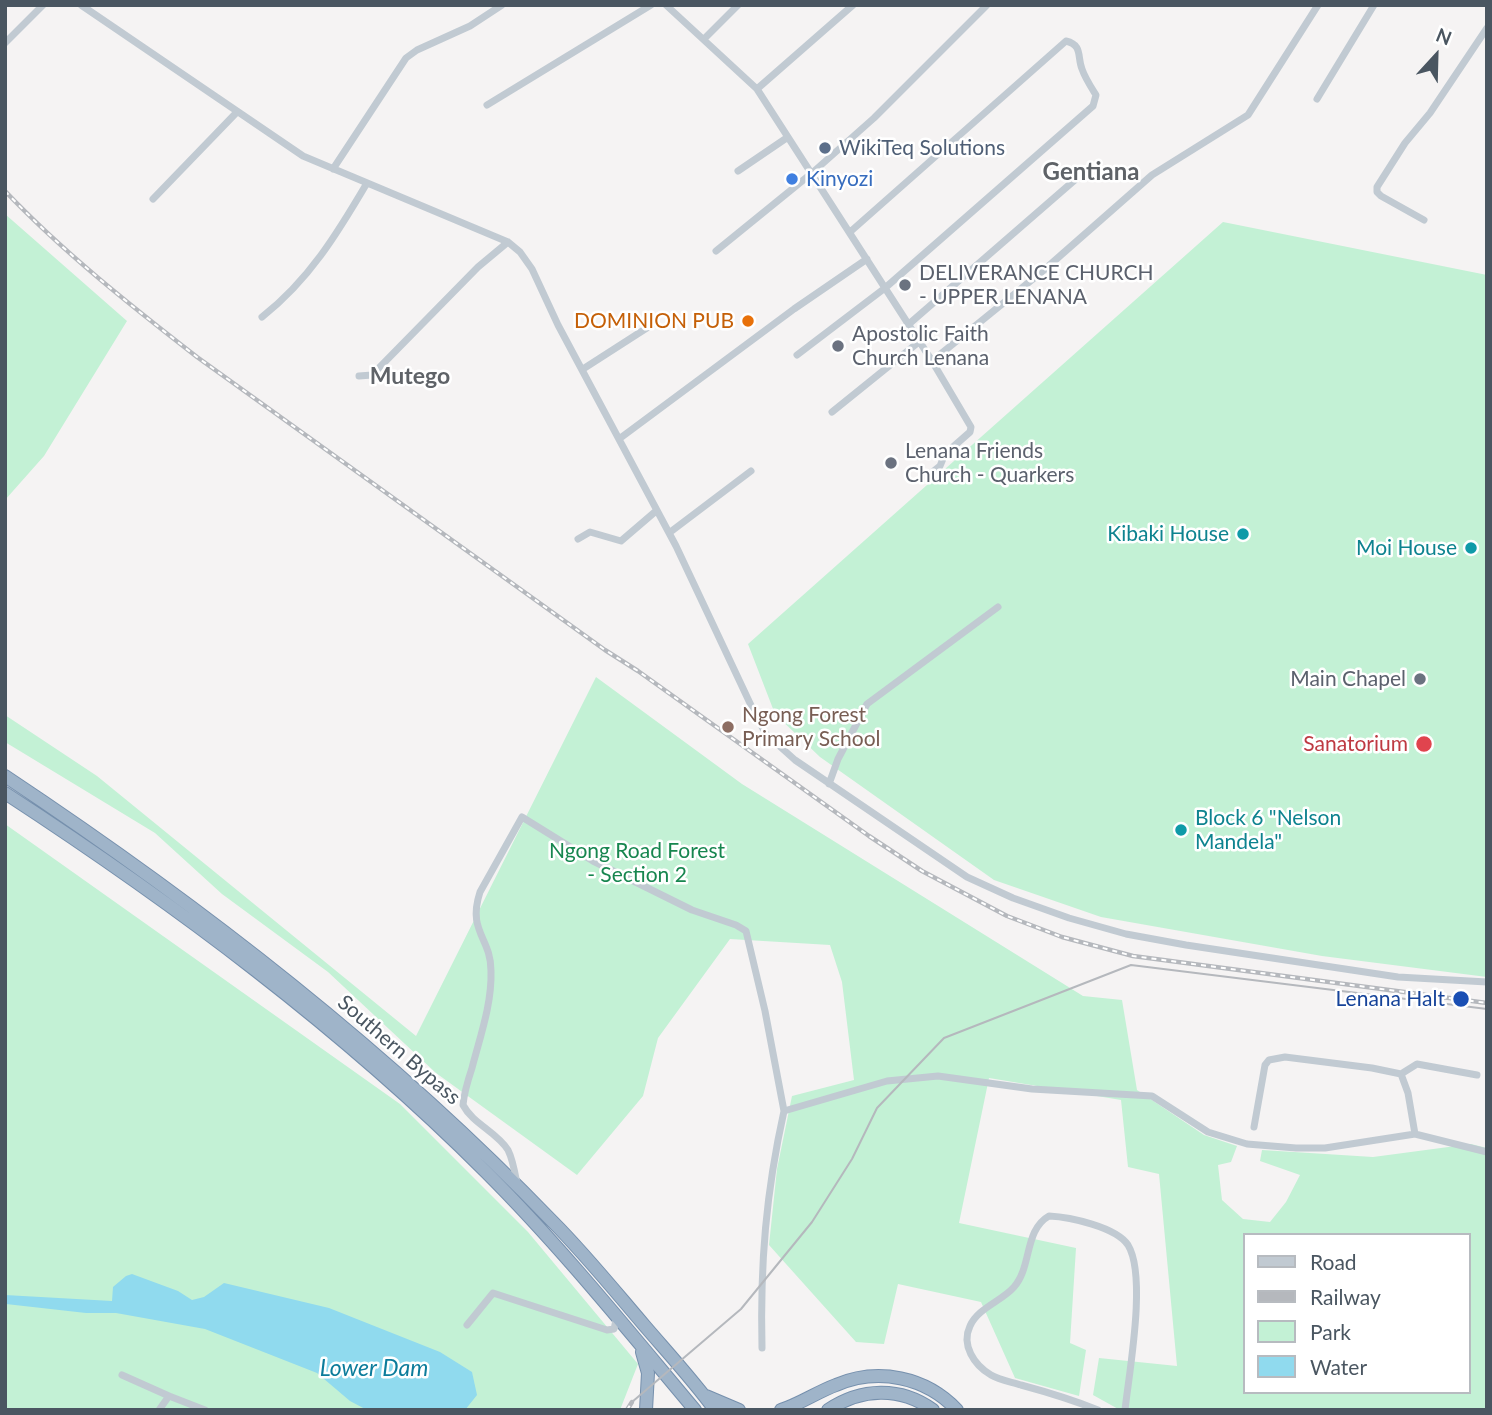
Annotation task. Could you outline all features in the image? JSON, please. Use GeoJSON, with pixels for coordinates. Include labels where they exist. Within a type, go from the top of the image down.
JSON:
{"type":"FeatureCollection","features":[{"type":"Feature","properties":{"kind":"highway","name":"Southern Bypass"},"geometry":{"type":"LineString","coordinates":[[5,776],[264,962],[422,1093],[518,1185],[592,1264],[715,1410]]}},
{"type":"Feature","properties":{"kind":"highway","name":"Southern Bypass"},"geometry":{"type":"LineString","coordinates":[[5,793],[251,968],[380,1073],[512,1198],[551,1239],[695,1410]]}},
{"type":"Feature","properties":{"kind":"highway"},"geometry":{"type":"LineString","coordinates":[[633,1336],[649,1373],[646,1410]]}},
{"type":"Feature","properties":{"kind":"highway"},"geometry":{"type":"LineString","coordinates":[[781,1410],[837,1384],[876,1375],[924,1385],[942,1396],[957,1410]]}},
{"type":"Feature","properties":{"kind":"highway"},"geometry":{"type":"LineString","coordinates":[[828,1410],[853,1396],[882,1392],[910,1397],[933,1410]]}},
{"type":"Feature","properties":{"kind":"highway"},"geometry":{"type":"LineString","coordinates":[[703,1394],[739,1410]]}},
{"type":"Feature","properties":{"kind":"street"},"geometry":{"type":"LineString","coordinates":[[5,43],[43,5]]}},
{"type":"Feature","properties":{"kind":"street"},"geometry":{"type":"LineString","coordinates":[[81,5],[303,156],[508,242],[520,252],[532,269],[558,326],[669,533],[766,734],[795,760],[829,784],[967,877],[1013,898],[1069,918],[1154,940],[1398,977],[1487,982]]}},
{"type":"Feature","properties":{"kind":"street"},"geometry":{"type":"LineString","coordinates":[[333,169],[407,58],[418,50],[470,26],[502,5]]}},
{"type":"Feature","properties":{"kind":"street"},"geometry":{"type":"LineString","coordinates":[[487,105],[651,5]]}},
{"type":"Feature","properties":{"kind":"street"},"geometry":{"type":"LineString","coordinates":[[666,5],[757,89],[920,341],[971,427],[970,432],[946,454],[940,466],[924,479]]}},
{"type":"Feature","properties":{"kind":"street"},"geometry":{"type":"LineString","coordinates":[[704,39],[737,5]]}},
{"type":"Feature","properties":{"kind":"street"},"geometry":{"type":"LineString","coordinates":[[757,89],[853,5]]}},
{"type":"Feature","properties":{"kind":"street"},"geometry":{"type":"LineString","coordinates":[[716,251],[812,173],[874,118],[987,5]]}},
{"type":"Feature","properties":{"kind":"street"},"geometry":{"type":"LineString","coordinates":[[932,361],[1044,270],[1152,175],[1248,115],[1318,5]]}},
{"type":"Feature","properties":{"kind":"street"},"geometry":{"type":"LineString","coordinates":[[1317,99],[1374,5]]}},
{"type":"Feature","properties":{"kind":"street"},"geometry":{"type":"LineString","coordinates":[[1424,220],[1381,195],[1377,192],[1377,187],[1487,28]]}},
{"type":"Feature","properties":{"kind":"street"},"geometry":{"type":"LineString","coordinates":[[797,355],[885,288],[1093,106],[1096,96],[1080,65],[1082,55],[1078,47],[1066,41],[850,232]]}},
{"type":"Feature","properties":{"kind":"street"},"geometry":{"type":"LineString","coordinates":[[153,199],[237,112]]}},
{"type":"Feature","properties":{"kind":"street"},"geometry":{"type":"LineString","coordinates":[[738,171],[788,137]]}},
{"type":"Feature","properties":{"kind":"street"},"geometry":{"type":"LineString","coordinates":[[909,324],[1084,172]]}},
{"type":"Feature","properties":{"kind":"street"},"geometry":{"type":"LineString","coordinates":[[262,317],[299,285],[344,222],[367,183]]}},
{"type":"Feature","properties":{"kind":"street"},"geometry":{"type":"LineString","coordinates":[[359,376],[372,375],[478,267],[508,242]]}},
{"type":"Feature","properties":{"kind":"street"},"geometry":{"type":"LineString","coordinates":[[619,439],[794,309],[867,259]]}},
{"type":"Feature","properties":{"kind":"street"},"geometry":{"type":"LineString","coordinates":[[583,369],[653,324]]}},
{"type":"Feature","properties":{"kind":"street"},"geometry":{"type":"LineString","coordinates":[[832,412],[920,341]]}},
{"type":"Feature","properties":{"kind":"street"},"geometry":{"type":"LineString","coordinates":[[669,533],[751,471]]}},
{"type":"Feature","properties":{"kind":"street"},"geometry":{"type":"LineString","coordinates":[[578,539],[590,532],[621,541],[656,511]]}},
{"type":"Feature","properties":{"kind":"street"},"geometry":{"type":"LineString","coordinates":[[829,784],[838,760],[867,704],[998,607]]}},
{"type":"Feature","properties":{"kind":"street"},"geometry":{"type":"LineString","coordinates":[[518,1185],[505,1146],[467,1113],[463,1105],[491,986],[492,969],[486,947],[478,932],[476,905],[480,892],[522,817],[593,860],[692,910],[746,931],[768,1021],[784,1111],[768,1188],[763,1242],[762,1348]]}},
{"type":"Feature","properties":{"kind":"street"},"geometry":{"type":"LineString","coordinates":[[1254,1127],[1264,1070],[1269,1060],[1285,1057],[1401,1074],[1417,1063],[1477,1074]]}},
{"type":"Feature","properties":{"kind":"street"},"geometry":{"type":"LineString","coordinates":[[1401,1074],[1408,1093],[1415,1135]]}},
{"type":"Feature","properties":{"kind":"street"},"geometry":{"type":"LineString","coordinates":[[784,1111],[887,1081],[938,1076],[1032,1089],[1152,1096],[1208,1132],[1247,1144],[1325,1148],[1415,1135],[1487,1152]]}},
{"type":"Feature","properties":{"kind":"street"},"geometry":{"type":"LineString","coordinates":[[1098,1410],[993,1377],[977,1366],[968,1349],[969,1327],[978,1315],[1016,1286],[1023,1273],[1032,1237],[1049,1216],[1100,1227],[1116,1234],[1127,1243],[1133,1256],[1135,1304],[1125,1410]]}},
{"type":"Feature","properties":{"kind":"street"},"geometry":{"type":"LineString","coordinates":[[467,1325],[493,1293],[610,1331],[616,1325],[617,1316]]}},
{"type":"Feature","properties":{"kind":"street"},"geometry":{"type":"LineString","coordinates":[[122,1374],[205,1410]]}},
{"type":"Feature","properties":{"kind":"street"},"geometry":{"type":"LineString","coordinates":[[159,1410],[169,1396]]}},
{"type":"Feature","properties":{"kind":"green space"},"geometry":{"type":"Polygon","coordinates":[[[5,214],[127,321],[44,456],[5,500],[5,214]]]}},
{"type":"Feature","properties":{"kind":"green space"},"geometry":{"type":"Polygon","coordinates":[[[1223,222],[1487,275],[1487,977],[1322,956],[1101,917],[994,880],[820,757],[775,714],[748,644],[1223,222]]]}},
{"type":"Feature","properties":{"kind":"green space","name":"Ngong Road Forest - Section 2"},"geometry":{"type":"Polygon","coordinates":[[[596,677],[742,784],[1083,996],[1122,1000],[1137,1090],[1204,1135],[1237,1146],[1231,1162],[1218,1165],[1222,1200],[1243,1219],[1270,1222],[1286,1202],[1300,1175],[1260,1161],[1262,1150],[1373,1157],[1471,1144],[1487,1148],[1487,1410],[1120,1410],[1093,1395],[1099,1358],[1177,1366],[1159,1174],[1128,1167],[1121,1100],[989,1078],[959,1223],[1076,1248],[1070,1343],[1086,1350],[1079,1396],[1015,1378],[981,1302],[898,1284],[884,1344],[856,1342],[769,1245],[777,1169],[792,1096],[854,1080],[842,982],[830,945],[730,939],[658,1038],[643,1096],[577,1175],[436,1073],[328,972],[222,894],[155,833],[5,742],[5,715],[97,776],[416,1036],[596,677]]]}},
{"type":"Feature","properties":{"kind":"green space"},"geometry":{"type":"Polygon","coordinates":[[[5,824],[400,1104],[528,1232],[638,1364],[620,1410],[5,1410],[5,824]]]}},
{"type":"Feature","properties":{"kind":"water","name":"Lower Dam"},"geometry":{"type":"Polygon","coordinates":[[[132,1274],[178,1291],[192,1300],[204,1297],[224,1283],[329,1308],[440,1352],[472,1372],[477,1395],[465,1410],[367,1410],[350,1401],[317,1373],[205,1329],[116,1313],[86,1313],[6,1304],[5,1295],[112,1301],[113,1287],[132,1274]]]}},
{"type":"Feature","properties":{"kind":"tram line"},"geometry":{"type":"LineString","coordinates":[[632,1402],[741,1309],[812,1222],[852,1159],[877,1108],[944,1038],[1131,965],[1487,1009]]}},
{"type":"Feature","properties":{"kind":"railway"},"geometry":{"type":"LineString","coordinates":[[5,191],[74,257],[197,357],[605,650],[922,871],[1007,916],[1062,937],[1133,956],[1487,1003]]}},
{"type":"Feature","properties":{"kind":"railway"},"geometry":{"type":"LineString","coordinates":[[627,1410],[632,1402]]}},
{"type":"Feature","properties":{"kind":"place","name":"WikiTeq Solutions"},"geometry":{"type":"Point","coordinates":[825,148]}},
{"type":"Feature","properties":{"kind":"place","name":"Kinyozi"},"geometry":{"type":"Point","coordinates":[792,179]}},
{"type":"Feature","properties":{"kind":"place","name":"DELIVERANCE CHURCH - UPPER LENANA"},"geometry":{"type":"Point","coordinates":[905,285]}},
{"type":"Feature","properties":{"kind":"place","name":"DOMINION PUB"},"geometry":{"type":"Point","coordinates":[748,321]}},
{"type":"Feature","properties":{"kind":"place","name":"Apostolic Faith Church Lenana"},"geometry":{"type":"Point","coordinates":[838,346]}},
{"type":"Feature","properties":{"kind":"place","name":"Lenana Friends Church - Quarkers"},"geometry":{"type":"Point","coordinates":[891,463]}},
{"type":"Feature","properties":{"kind":"place","name":"Kibaki House"},"geometry":{"type":"Point","coordinates":[1243,534]}},
{"type":"Feature","properties":{"kind":"place","name":"Moi House"},"geometry":{"type":"Point","coordinates":[1471,548]}},
{"type":"Feature","properties":{"kind":"place","name":"Main Chapel"},"geometry":{"type":"Point","coordinates":[1420,679]}},
{"type":"Feature","properties":{"kind":"place","name":"Ngong Forest Primary School"},"geometry":{"type":"Point","coordinates":[728,727]}},
{"type":"Feature","properties":{"kind":"place","name":"Sanatorium"},"geometry":{"type":"Point","coordinates":[1424,744]}},
{"type":"Feature","properties":{"kind":"place","name":"Block 6 \"Nelson Mandela\""},"geometry":{"type":"Point","coordinates":[1181,830]}},
{"type":"Feature","properties":{"kind":"place","name":"Lenana Halt"},"geometry":{"type":"Point","coordinates":[1461,999]}},
{"type":"Feature","properties":{"kind":"district","name":"Gentiana"},"geometry":{"type":"Point","coordinates":[1091,172]}},
{"type":"Feature","properties":{"kind":"district","name":"Mutego"},"geometry":{"type":"Point","coordinates":[410,377]}}]}
